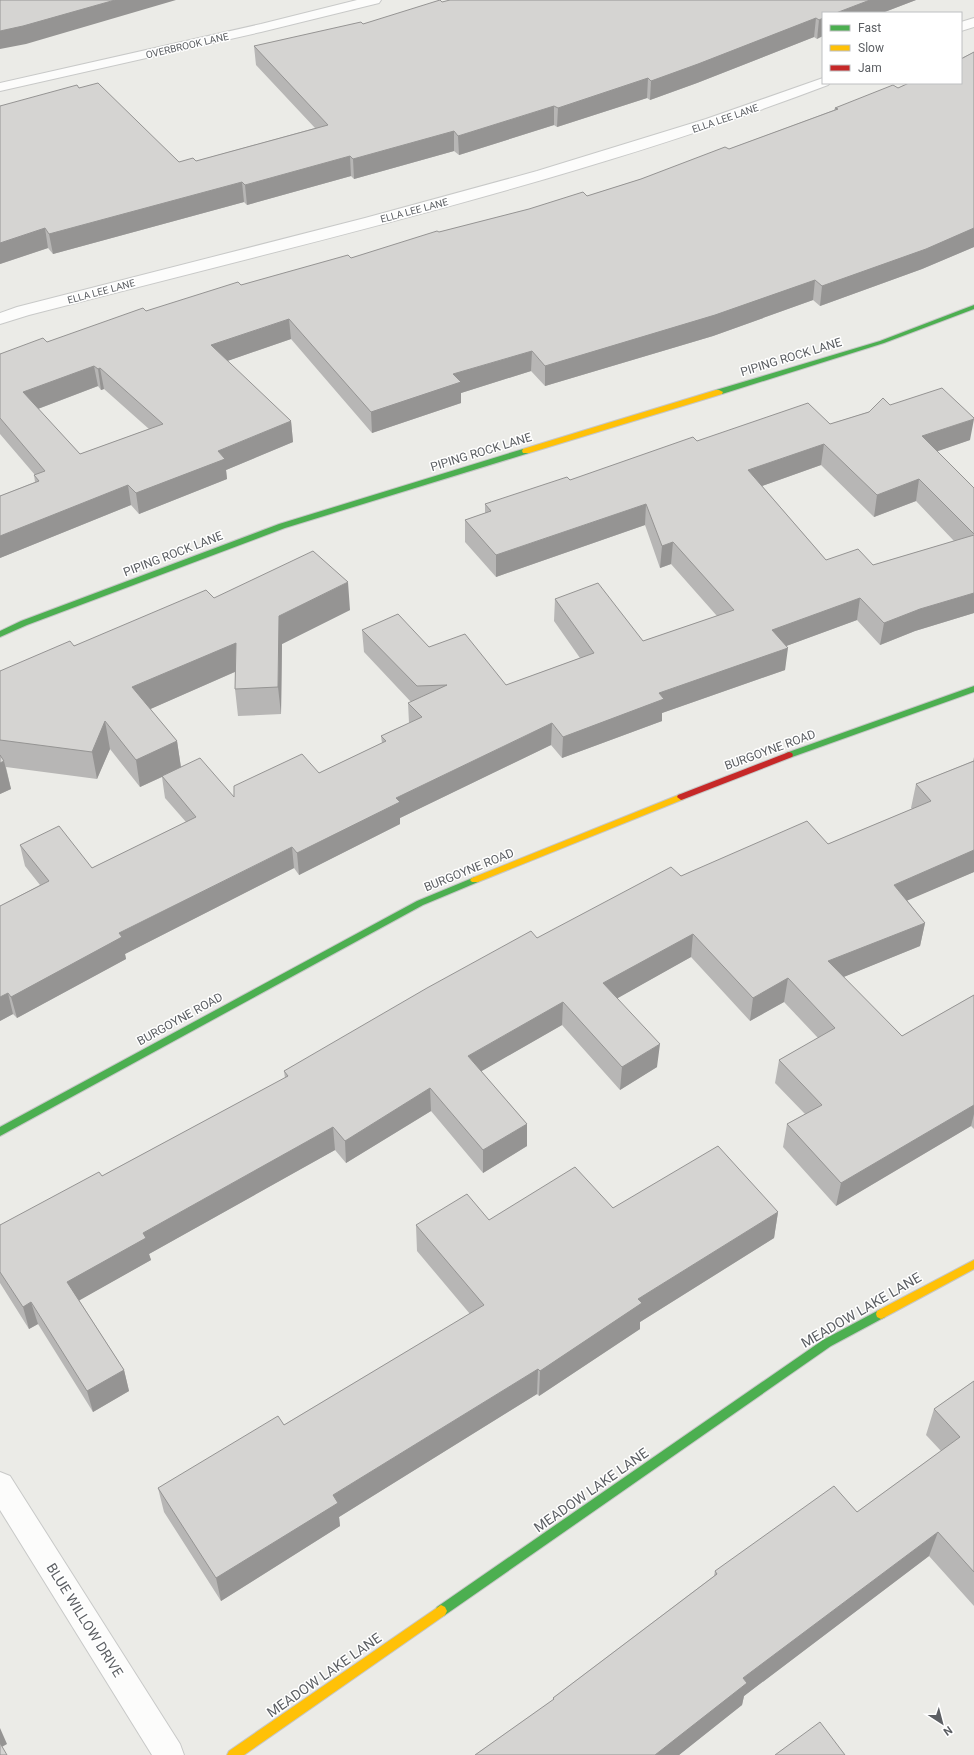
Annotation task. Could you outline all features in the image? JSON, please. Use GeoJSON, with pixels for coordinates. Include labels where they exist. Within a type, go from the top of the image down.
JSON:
{"type":"FeatureCollection","features":[{"type":"Feature","properties":{"kind":"street","name":"OVERBROOK LANE"},"geometry":{"type":"LineString","coordinates":[[0,87],[261,28],[374,0]]}},
{"type":"Feature","properties":{"kind":"street"},"geometry":{"type":"LineString","coordinates":[[962,27],[974,22]]}},
{"type":"Feature","properties":{"kind":"street","name":"ELLA LEE LANE"},"geometry":{"type":"LineString","coordinates":[[0,319],[23,311],[456,199],[622,153],[780,99],[822,82]]}},
{"type":"Feature","properties":{"kind":"street","name":"PIPING ROCK LANE"},"geometry":{"type":"LineString","coordinates":[[0,634],[24,623],[282,526],[882,342],[974,307]]}},
{"type":"Feature","properties":{"kind":"street","name":"BURGOYNE ROAD"},"geometry":{"type":"LineString","coordinates":[[0,1132],[420,903],[729,778],[974,689]]}},
{"type":"Feature","properties":{"kind":"street","name":"MEADOW LAKE LANE"},"geometry":{"type":"LineString","coordinates":[[233,1755],[828,1343],[974,1264]]}},
{"type":"Feature","properties":{"kind":"street","name":"BLUE WILLOW DRIVE"},"geometry":{"type":"LineString","coordinates":[[0,1485],[169,1755]]}},
{"type":"Feature","properties":{"kind":"building"},"geometry":{"type":"Polygon","coordinates":[[[0,0],[115,0],[0,31],[0,0]]]}},
{"type":"Feature","properties":{"kind":"building"},"geometry":{"type":"Polygon","coordinates":[[[440,0],[442,2],[450,0],[870,0],[839,12],[822,12],[822,18],[819,20],[816,18],[651,81],[648,78],[558,108],[554,106],[458,136],[454,131],[353,159],[350,156],[245,185],[242,182],[49,234],[45,228],[0,243],[0,106],[77,85],[79,88],[98,83],[179,162],[193,158],[196,161],[328,125],[254,46],[361,22],[363,24],[440,0]]]}},
{"type":"Feature","properties":{"kind":"building"},"geometry":{"type":"Polygon","coordinates":[[[974,52],[974,228],[926,249],[822,286],[815,280],[715,315],[545,366],[532,351],[453,374],[461,382],[371,412],[289,319],[211,345],[291,421],[218,451],[225,459],[136,493],[128,485],[0,536],[0,496],[39,481],[34,475],[45,471],[0,418],[0,354],[43,338],[47,342],[143,308],[146,311],[238,282],[241,285],[348,255],[351,258],[437,231],[439,232],[529,209],[583,192],[587,196],[641,179],[725,147],[729,149],[838,109],[835,108],[893,85],[898,88],[907,84],[962,84],[962,58],[974,52]],[[94,366],[23,392],[80,454],[163,424],[100,368],[98,369],[94,366]]]}},
{"type":"Feature","properties":{"kind":"building"},"geometry":{"type":"Polygon","coordinates":[[[942,388],[974,419],[922,436],[974,488],[974,534],[919,479],[877,495],[824,444],[748,470],[826,560],[858,549],[873,565],[974,535],[974,593],[920,609],[884,623],[860,598],[772,630],[788,648],[659,693],[664,699],[563,737],[552,723],[396,798],[400,802],[297,853],[292,847],[119,933],[122,937],[11,997],[8,993],[0,997],[0,906],[49,881],[20,845],[59,826],[92,868],[196,817],[162,776],[200,758],[234,797],[234,786],[302,754],[319,773],[386,741],[381,736],[422,717],[408,703],[447,685],[417,686],[362,630],[398,614],[429,647],[465,634],[506,685],[594,653],[555,599],[598,583],[643,641],[734,610],[673,542],[662,546],[646,504],[496,555],[465,520],[491,511],[485,504],[567,477],[570,480],[693,437],[697,441],[808,403],[830,424],[869,412],[883,398],[890,405],[942,388]]]}},
{"type":"Feature","properties":{"kind":"building"},"geometry":{"type":"Polygon","coordinates":[[[313,551],[348,582],[279,616],[278,687],[235,689],[236,643],[132,687],[177,741],[136,760],[105,721],[92,752],[0,740],[0,671],[70,641],[74,646],[206,590],[214,598],[313,551]]]}},
{"type":"Feature","properties":{"kind":"building"},"geometry":{"type":"Polygon","coordinates":[[[0,755],[4,761],[0,763],[0,755]]]}},
{"type":"Feature","properties":{"kind":"building"},"geometry":{"type":"Polygon","coordinates":[[[974,761],[974,850],[894,885],[925,923],[828,961],[902,1036],[974,995],[974,1105],[841,1183],[787,1124],[822,1105],[779,1060],[835,1028],[788,978],[753,998],[693,934],[603,983],[660,1044],[622,1067],[563,1002],[468,1056],[527,1124],[483,1150],[430,1088],[345,1141],[333,1127],[143,1233],[146,1238],[67,1282],[124,1370],[87,1391],[31,1302],[23,1307],[0,1272],[0,1225],[99,1172],[102,1176],[288,1076],[284,1071],[427,988],[531,931],[537,938],[671,867],[681,876],[807,821],[828,844],[931,801],[916,784],[974,761]]]}},
{"type":"Feature","properties":{"kind":"building"},"geometry":{"type":"Polygon","coordinates":[[[718,1146],[778,1212],[638,1299],[642,1303],[540,1371],[538,1369],[333,1495],[338,1503],[216,1578],[158,1488],[278,1416],[284,1425],[484,1305],[416,1225],[467,1194],[489,1220],[575,1167],[613,1208],[718,1146]]]}},
{"type":"Feature","properties":{"kind":"building"},"geometry":{"type":"Polygon","coordinates":[[[974,1381],[974,1572],[938,1532],[743,1678],[747,1683],[655,1755],[475,1755],[554,1699],[553,1698],[717,1574],[715,1571],[834,1486],[857,1512],[960,1437],[934,1409],[974,1381]]]}},
{"type":"Feature","properties":{"kind":"building"},"geometry":{"type":"Polygon","coordinates":[[[820,1722],[845,1755],[775,1755],[820,1722]]]}},
{"type":"Feature","properties":{"kind":"building"},"geometry":{"type":"Polygon","coordinates":[[[0,1743],[7,1755],[0,1755],[0,1743]]]}},
{"type":"Feature","properties":{"kind":"traffic: fast"},"geometry":{"type":"LineString","coordinates":[[719,392],[882,342],[974,307]]}},
{"type":"Feature","properties":{"kind":"traffic: fast"},"geometry":{"type":"LineString","coordinates":[[0,634],[24,623],[282,526],[526,451]]}},
{"type":"Feature","properties":{"kind":"traffic: fast"},"geometry":{"type":"LineString","coordinates":[[789,755],[974,689]]}},
{"type":"Feature","properties":{"kind":"traffic: fast"},"geometry":{"type":"LineString","coordinates":[[0,1132],[420,903],[475,880]]}},
{"type":"Feature","properties":{"kind":"traffic: fast"},"geometry":{"type":"LineString","coordinates":[[441,1611],[827,1343],[881,1314]]}},
{"type":"Feature","properties":{"kind":"traffic: slow"},"geometry":{"type":"LineString","coordinates":[[526,451],[719,392]]}},
{"type":"Feature","properties":{"kind":"traffic: slow"},"geometry":{"type":"LineString","coordinates":[[475,880],[681,797]]}},
{"type":"Feature","properties":{"kind":"traffic: slow"},"geometry":{"type":"LineString","coordinates":[[881,1314],[974,1264]]}},
{"type":"Feature","properties":{"kind":"traffic: slow"},"geometry":{"type":"LineString","coordinates":[[233,1755],[441,1611]]}},
{"type":"Feature","properties":{"kind":"traffic: jam"},"geometry":{"type":"LineString","coordinates":[[681,797],[789,755]]}}]}
